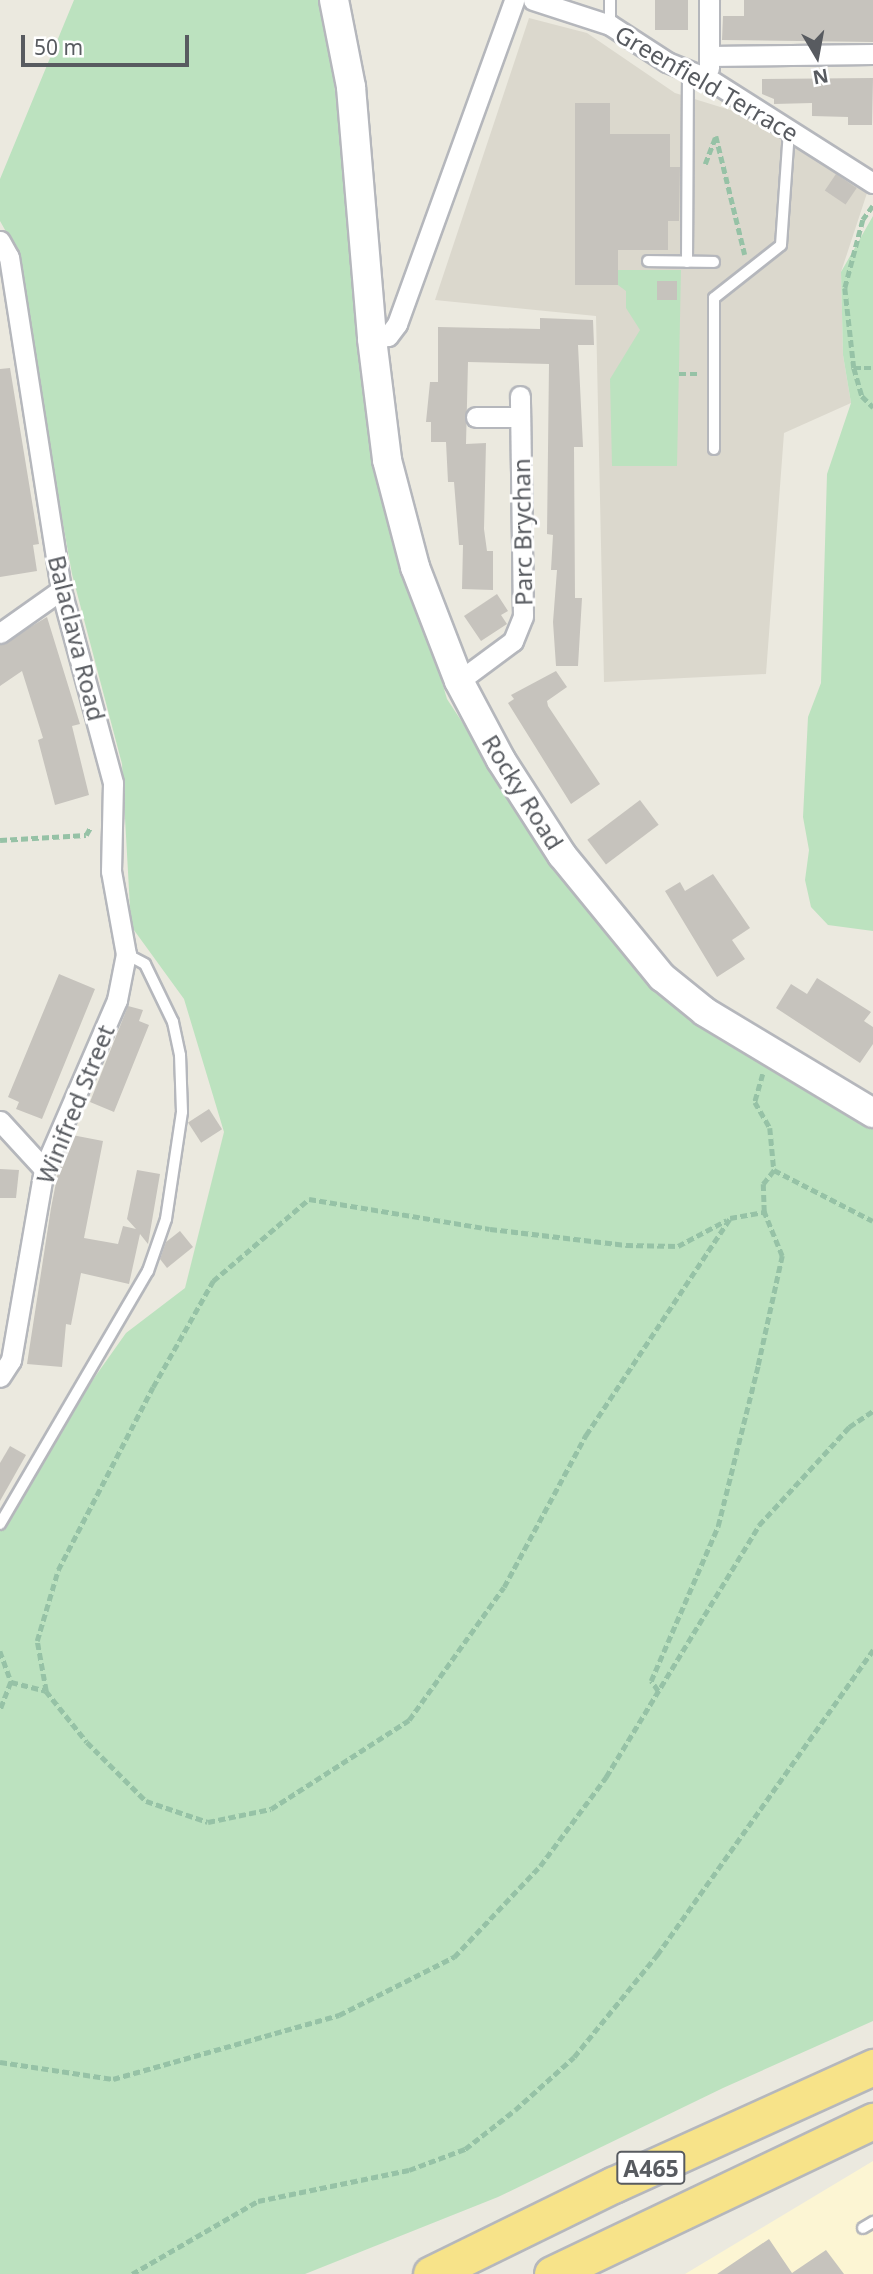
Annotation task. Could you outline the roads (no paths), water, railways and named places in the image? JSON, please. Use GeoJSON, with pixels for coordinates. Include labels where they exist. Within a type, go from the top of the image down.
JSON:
{"type":"FeatureCollection","features":[{"type":"Feature","properties":{"kind":"highway","name":"A465"},"geometry":{"type":"LineString","coordinates":[[431,2274],[613,2185],[873,2067]]}},
{"type":"Feature","properties":{"kind":"highway","name":"A465"},"geometry":{"type":"LineString","coordinates":[[552,2274],[873,2121]]}},
{"type":"Feature","properties":{"kind":"street","name":"Rocky Road"},"geometry":{"type":"LineString","coordinates":[[334,0],[351,87],[372,339],[399,516],[430,611],[459,681],[531,809],[626,936],[662,977],[705,1012],[873,1113]]}},
{"type":"Feature","properties":{"kind":"street"},"geometry":{"type":"LineString","coordinates":[[372,339],[388,336],[397,324],[514,0]]}},
{"type":"Feature","properties":{"kind":"street","name":"Greenfield Terrace"},"geometry":{"type":"LineString","coordinates":[[533,0],[610,25],[688,71],[709,79],[873,183]]}},
{"type":"Feature","properties":{"kind":"street"},"geometry":{"type":"LineString","coordinates":[[709,0],[709,79]]}},
{"type":"Feature","properties":{"kind":"street"},"geometry":{"type":"LineString","coordinates":[[709,56],[873,54]]}},
{"type":"Feature","properties":{"kind":"street","name":"Balaclava Road"},"geometry":{"type":"LineString","coordinates":[[0,241],[9,257],[61,590],[113,783],[111,871],[126,954]]}},
{"type":"Feature","properties":{"kind":"street","name":"Parc Brychan"},"geometry":{"type":"LineString","coordinates":[[459,681],[513,641],[523,616],[520,396]]}},
{"type":"Feature","properties":{"kind":"street"},"geometry":{"type":"LineString","coordinates":[[476,417],[520,417]]}},
{"type":"Feature","properties":{"kind":"street"},"geometry":{"type":"LineString","coordinates":[[0,633],[61,590]]}},
{"type":"Feature","properties":{"kind":"street","name":"Winifred Street"},"geometry":{"type":"LineString","coordinates":[[0,1377],[11,1360],[44,1170],[117,1000],[126,954]]}},
{"type":"Feature","properties":{"kind":"street"},"geometry":{"type":"LineString","coordinates":[[0,1121],[44,1170]]}},
{"type":"Feature","properties":{"kind":"lane"},"geometry":{"type":"LineString","coordinates":[[610,0],[610,25]]}},
{"type":"Feature","properties":{"kind":"lane"},"geometry":{"type":"LineString","coordinates":[[687,262],[688,71]]}},
{"type":"Feature","properties":{"kind":"lane"},"geometry":{"type":"LineString","coordinates":[[714,449],[714,298],[781,245],[789,130]]}},
{"type":"Feature","properties":{"kind":"lane"},"geometry":{"type":"LineString","coordinates":[[648,261],[714,262]]}},
{"type":"Feature","properties":{"kind":"lane"},"geometry":{"type":"LineString","coordinates":[[0,1521],[148,1271],[166,1219],[182,1112],[180,1055],[173,1022],[145,964],[126,954]]}},
{"type":"Feature","properties":{"kind":"lane"},"geometry":{"type":"LineString","coordinates":[[863,2228],[873,2222]]}}]}
